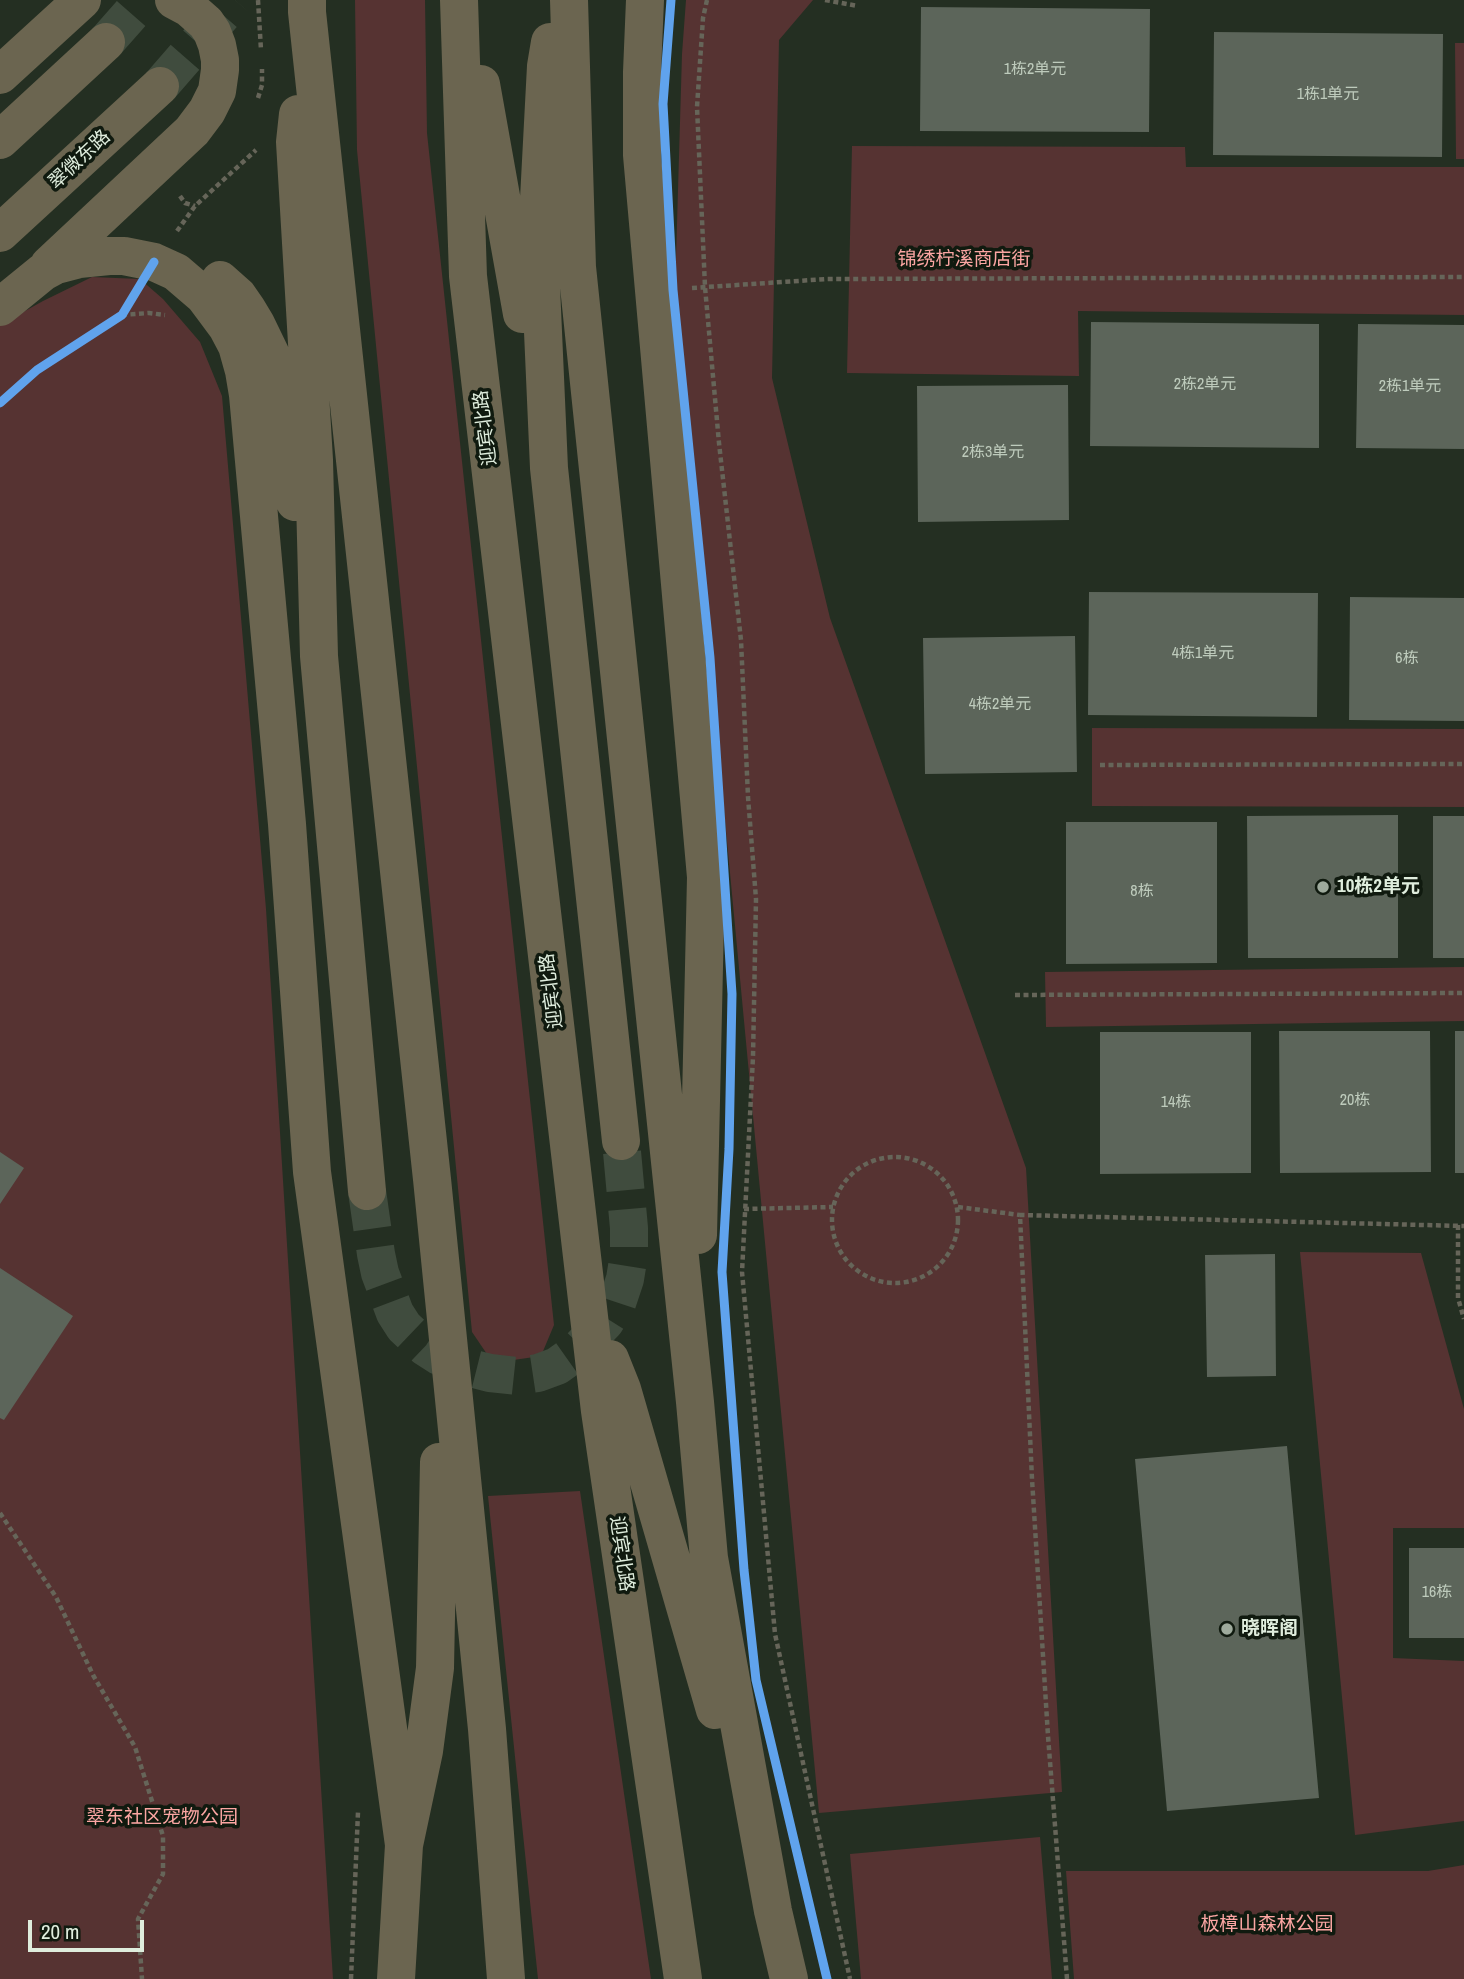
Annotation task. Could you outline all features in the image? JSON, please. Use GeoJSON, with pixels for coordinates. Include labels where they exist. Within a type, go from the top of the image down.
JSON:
{"type":"FeatureCollection","features":[{"type":"Feature","properties":{"kind":"main road"},"geometry":{"type":"LineString","coordinates":[[0,75],[82,0]]}},
{"type":"Feature","properties":{"kind":"main road"},"geometry":{"type":"LineString","coordinates":[[0,307],[43,272],[192,131],[207,111],[218,91],[218,46],[205,23],[189,8],[174,0]]}},
{"type":"Feature","properties":{"kind":"main road","name":"迎宾北路"},"geometry":{"type":"LineString","coordinates":[[459,0],[468,276],[600,1411],[683,1979]]}},
{"type":"Feature","properties":{"kind":"main road"},"geometry":{"type":"LineString","coordinates":[[466,0],[549,468]]}},
{"type":"Feature","properties":{"kind":"main road"},"geometry":{"type":"LineString","coordinates":[[557,0],[546,66],[538,218],[549,468],[621,1142]]}},
{"type":"Feature","properties":{"kind":"main road"},"geometry":{"type":"LineString","coordinates":[[569,0],[577,267],[709,1558],[789,1979]]}},
{"type":"Feature","properties":{"kind":"main road"},"geometry":{"type":"LineString","coordinates":[[645,0],[642,155],[706,877],[695,1402]]}},
{"type":"Feature","properties":{"kind":"main road"},"geometry":{"type":"LineString","coordinates":[[307,4],[295,142],[314,460],[319,656],[367,1191]]}},
{"type":"Feature","properties":{"kind":"main road"},"geometry":{"type":"LineString","coordinates":[[307,4],[422,1072],[487,1729],[506,1979]]}},
{"type":"Feature","properties":{"kind":"main road"},"geometry":{"type":"LineString","coordinates":[[0,140],[106,42]]}},
{"type":"Feature","properties":{"kind":"main road","name":"翠微东路"},"geometry":{"type":"LineString","coordinates":[[0,233],[160,86]]}},
{"type":"Feature","properties":{"kind":"main road"},"geometry":{"type":"LineString","coordinates":[[43,272],[56,265],[93,256],[124,256],[176,263],[199,268],[227,285],[247,309],[271,355],[319,656]]}},
{"type":"Feature","properties":{"kind":"main road"},"geometry":{"type":"LineString","coordinates":[[154,262],[176,272],[192,285],[209,302],[227,327],[237,346],[248,396],[287,824],[312,1172],[404,1844]]}},
{"type":"Feature","properties":{"kind":"main road"},"geometry":{"type":"LineString","coordinates":[[396,1979],[404,1844],[425,1751],[436,1655],[439,1466],[422,1072]]}},
{"type":"Feature","properties":{"kind":"main road"},"geometry":{"type":"LineString","coordinates":[[588,1305],[622,1390],[774,1910]]}},
{"type":"Feature","properties":{"kind":"path"},"geometry":{"type":"LineString","coordinates":[[707,0],[703,18],[696,107],[705,287],[741,640],[756,899],[756,974],[743,1272],[775,1634],[850,1979]]}},
{"type":"Feature","properties":{"kind":"path"},"geometry":{"type":"LineString","coordinates":[[825,0],[858,6]]}},
{"type":"Feature","properties":{"kind":"path"},"geometry":{"type":"LineString","coordinates":[[195,206],[257,149]]}},
{"type":"Feature","properties":{"kind":"path"},"geometry":{"type":"LineString","coordinates":[[111,322],[122,315],[154,262]]}},
{"type":"Feature","properties":{"kind":"path"},"geometry":{"type":"LineString","coordinates":[[684,289],[827,279],[1464,277]]}},
{"type":"Feature","properties":{"kind":"path"},"geometry":{"type":"LineString","coordinates":[[1100,765],[1464,764]]}},
{"type":"Feature","properties":{"kind":"path"},"geometry":{"type":"LineString","coordinates":[[1014,995],[1464,993]]}},
{"type":"Feature","properties":{"kind":"path"},"geometry":{"type":"LineString","coordinates":[[898,1156],[918,1161],[936,1172],[950,1187],[958,1207],[958,1227],[953,1247],[940,1265],[924,1277],[904,1283],[882,1282],[862,1275],[846,1261],[835,1243],[831,1222],[834,1201],[843,1182],[858,1168],[877,1159],[898,1156]]}},
{"type":"Feature","properties":{"kind":"path"},"geometry":{"type":"LineString","coordinates":[[958,1207],[1020,1215],[1461,1225],[1458,1298],[1464,1319]]}},
{"type":"Feature","properties":{"kind":"path"},"geometry":{"type":"LineString","coordinates":[[736,1209],[833,1208]]}},
{"type":"Feature","properties":{"kind":"path"},"geometry":{"type":"LineString","coordinates":[[1020,1215],[1035,1533],[1067,1979]]}},
{"type":"Feature","properties":{"kind":"path"},"geometry":{"type":"LineString","coordinates":[[0,1513],[56,1597],[93,1675],[135,1747],[163,1836],[163,1874],[138,1919],[142,1979]]}},
{"type":"Feature","properties":{"kind":"green space"},"geometry":{"type":"Polygon","coordinates":[[[355,0],[425,0],[427,133],[554,1325],[541,1356],[493,1363],[472,1332],[357,150],[355,0]]]}},
{"type":"Feature","properties":{"kind":"green space"},"geometry":{"type":"Polygon","coordinates":[[[686,0],[813,0],[779,40],[772,378],[830,618],[1026,1168],[1062,1792],[819,1813],[675,292],[686,0]]]}},
{"type":"Feature","properties":{"kind":"green space"},"geometry":{"type":"Polygon","coordinates":[[[1455,43],[1464,43],[1464,159],[1456,159],[1455,43]]]}},
{"type":"Feature","properties":{"kind":"green space","name":"锦绣柠溪商店街"},"geometry":{"type":"Polygon","coordinates":[[[852,146],[1185,147],[1186,167],[1464,167],[1464,315],[1078,311],[1079,376],[847,373],[852,146]]]}},
{"type":"Feature","properties":{"kind":"green space","name":"翠东社区宠物公园"},"geometry":{"type":"Polygon","coordinates":[[[92,277],[140,279],[163,299],[200,342],[222,396],[266,909],[333,1979],[0,1979],[0,325],[92,277]]]}},
{"type":"Feature","properties":{"kind":"green space"},"geometry":{"type":"Polygon","coordinates":[[[1092,728],[1464,729],[1464,807],[1092,806],[1092,728]]]}},
{"type":"Feature","properties":{"kind":"green space"},"geometry":{"type":"Polygon","coordinates":[[[1464,967],[1464,1021],[1046,1027],[1045,972],[1464,967]]]}},
{"type":"Feature","properties":{"kind":"green space"},"geometry":{"type":"Polygon","coordinates":[[[1300,1252],[1421,1253],[1464,1409],[1464,1528],[1393,1528],[1393,1658],[1464,1661],[1464,1821],[1355,1835],[1300,1252]]]}},
{"type":"Feature","properties":{"kind":"green space"},"geometry":{"type":"Polygon","coordinates":[[[580,1491],[651,1979],[538,1979],[488,1496],[580,1491]]]}},
{"type":"Feature","properties":{"kind":"green space"},"geometry":{"type":"Polygon","coordinates":[[[1040,1837],[1052,1979],[861,1979],[850,1854],[1040,1837]]]}},
{"type":"Feature","properties":{"kind":"green space","name":"板樟山森林公园"},"geometry":{"type":"Polygon","coordinates":[[[1464,1865],[1464,1979],[1074,1979],[1066,1871],[1428,1871],[1464,1865]]]}},
{"type":"Feature","properties":{"kind":"building"},"geometry":{"type":"Polygon","coordinates":[[[921,7],[1150,9],[1149,132],[920,131],[921,7]]]}},
{"type":"Feature","properties":{"kind":"building"},"geometry":{"type":"Polygon","coordinates":[[[1214,32],[1443,34],[1442,157],[1213,155],[1214,32]]]}},
{"type":"Feature","properties":{"kind":"building"},"geometry":{"type":"Polygon","coordinates":[[[1091,322],[1319,324],[1319,448],[1090,446],[1091,322]]]}},
{"type":"Feature","properties":{"kind":"building"},"geometry":{"type":"Polygon","coordinates":[[[1358,324],[1464,325],[1464,449],[1356,448],[1358,324]]]}},
{"type":"Feature","properties":{"kind":"building"},"geometry":{"type":"Polygon","coordinates":[[[1068,385],[1069,520],[918,522],[917,386],[1068,385]]]}},
{"type":"Feature","properties":{"kind":"building"},"geometry":{"type":"Polygon","coordinates":[[[1089,592],[1318,593],[1317,717],[1088,715],[1089,592]]]}},
{"type":"Feature","properties":{"kind":"building"},"geometry":{"type":"Polygon","coordinates":[[[1350,597],[1464,598],[1464,721],[1349,720],[1350,597]]]}},
{"type":"Feature","properties":{"kind":"building"},"geometry":{"type":"Polygon","coordinates":[[[1075,636],[1077,772],[925,774],[923,638],[1075,636]]]}},
{"type":"Feature","properties":{"kind":"building","name":"10栋2单元"},"geometry":{"type":"Polygon","coordinates":[[[1398,815],[1398,958],[1248,958],[1247,816],[1398,815]]]}},
{"type":"Feature","properties":{"kind":"building"},"geometry":{"type":"Polygon","coordinates":[[[1433,816],[1464,816],[1464,958],[1433,958],[1433,816]]]}},
{"type":"Feature","properties":{"kind":"building"},"geometry":{"type":"Polygon","coordinates":[[[1066,822],[1217,822],[1217,963],[1066,964],[1066,822]]]}},
{"type":"Feature","properties":{"kind":"building"},"geometry":{"type":"Polygon","coordinates":[[[1279,1031],[1430,1031],[1431,1172],[1280,1173],[1279,1031]]]}},
{"type":"Feature","properties":{"kind":"building"},"geometry":{"type":"Polygon","coordinates":[[[1455,1031],[1464,1031],[1464,1173],[1455,1173],[1455,1031]]]}},
{"type":"Feature","properties":{"kind":"building"},"geometry":{"type":"Polygon","coordinates":[[[1100,1032],[1251,1032],[1251,1173],[1100,1174],[1100,1032]]]}},
{"type":"Feature","properties":{"kind":"building"},"geometry":{"type":"Polygon","coordinates":[[[0,1152],[24,1168],[0,1204],[0,1152]]]}},
{"type":"Feature","properties":{"kind":"building"},"geometry":{"type":"Polygon","coordinates":[[[1275,1254],[1276,1376],[1207,1377],[1205,1255],[1275,1254]]]}},
{"type":"Feature","properties":{"kind":"building"},"geometry":{"type":"Polygon","coordinates":[[[0,1268],[73,1316],[4,1420],[0,1418],[0,1268]]]}},
{"type":"Feature","properties":{"kind":"building","name":"晓晖阁"},"geometry":{"type":"Polygon","coordinates":[[[1287,1446],[1319,1798],[1167,1811],[1135,1459],[1287,1446]]]}},
{"type":"Feature","properties":{"kind":"building"},"geometry":{"type":"Polygon","coordinates":[[[1409,1548],[1464,1548],[1464,1638],[1409,1638],[1409,1548]]]}},
{"type":"Feature","properties":{"kind":"tunnel"},"geometry":{"type":"LineString","coordinates":[[106,42],[143,0]]}},
{"type":"Feature","properties":{"kind":"tunnel"},"geometry":{"type":"LineString","coordinates":[[160,86],[235,0]]}},
{"type":"Feature","properties":{"kind":"tunnel"},"geometry":{"type":"LineString","coordinates":[[367,1191],[380,1273],[395,1313],[404,1327],[425,1347],[466,1367],[518,1376],[538,1373],[557,1366],[574,1354],[605,1322],[617,1303],[629,1254],[621,1141]]}},
{"type":"Feature","properties":{"kind":"cycle path"},"geometry":{"type":"LineString","coordinates":[[671,0],[663,104],[673,290],[710,658],[732,994],[729,1149],[722,1272],[744,1570],[756,1680],[827,1979]]}},
{"type":"Feature","properties":{"kind":"cycle path"},"geometry":{"type":"LineString","coordinates":[[0,403],[37,370],[122,315],[154,262]]}},
{"type":"Feature","properties":{"kind":"place","name":"10栋2单元"},"geometry":{"type":"Point","coordinates":[1323,887]}},
{"type":"Feature","properties":{"kind":"place","name":"晓晖阁"},"geometry":{"type":"Point","coordinates":[1227,1629]}}]}
